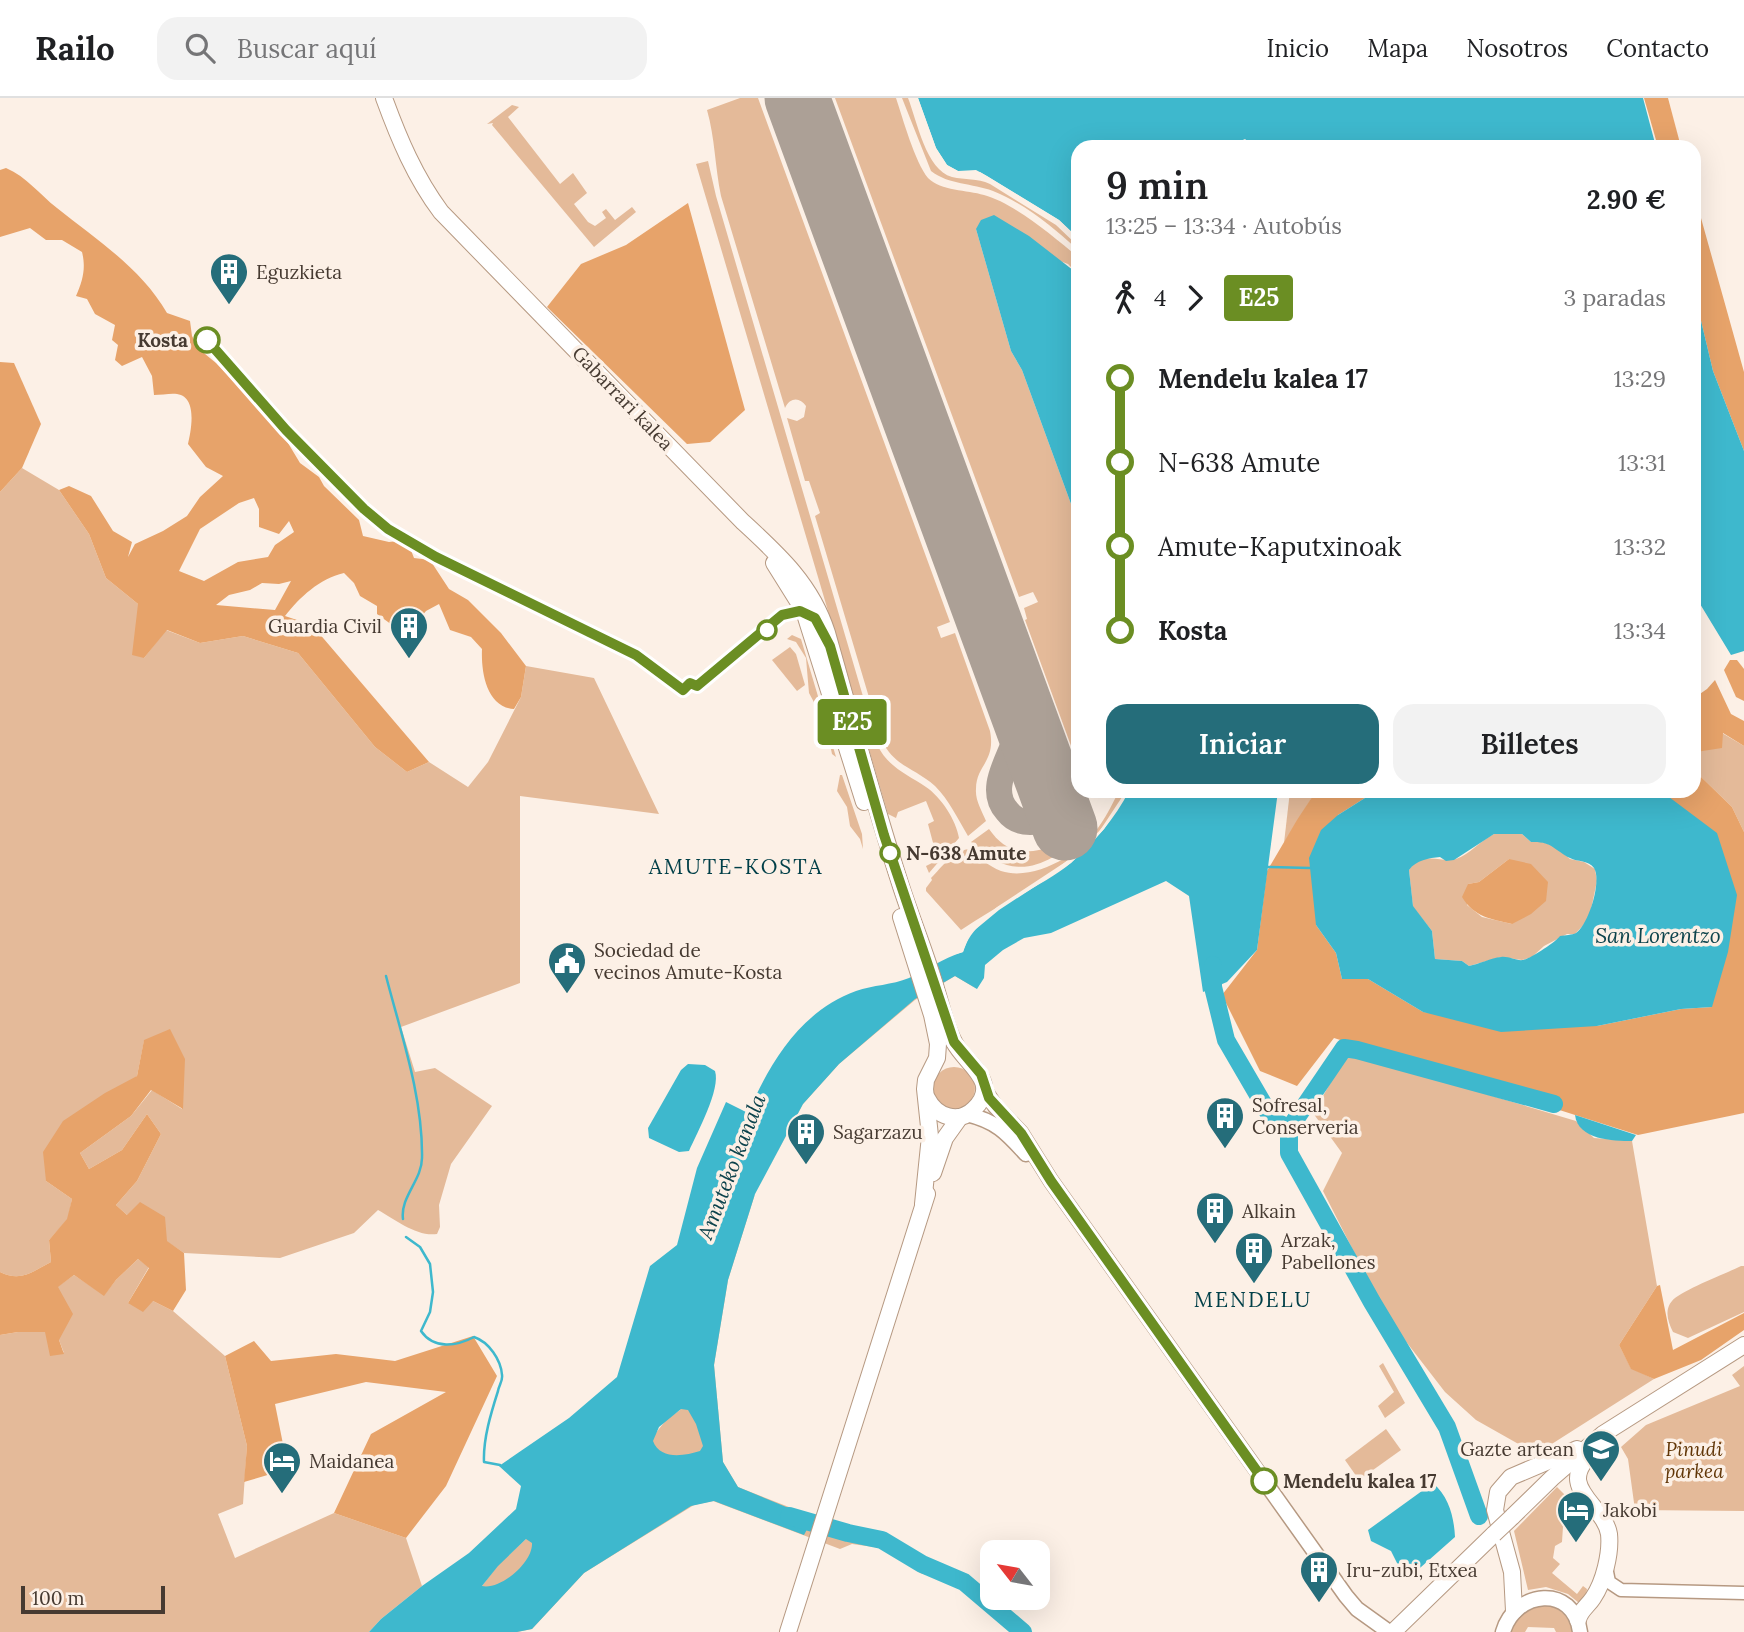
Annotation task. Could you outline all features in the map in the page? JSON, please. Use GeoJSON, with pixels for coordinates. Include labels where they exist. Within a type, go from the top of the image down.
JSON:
{"type":"FeatureCollection","features":[{"type":"Feature","properties":{"kind":"main road","name":"Gabarrari kalea"},"geometry":{"type":"LineString","coordinates":[[389,98],[399,125],[407,133],[433,188],[503,276]]}},
{"type":"Feature","properties":{"kind":"main road","name":"Gabarrari kalea"},"geometry":{"type":"LineString","coordinates":[[389,98],[406,156],[427,193],[469,242],[795,572],[816,604],[827,633],[920,954]]}},
{"type":"Feature","properties":{"kind":"main road","name":"Gabarrari kalea"},"geometry":{"type":"LineString","coordinates":[[743,522],[786,579],[804,611],[920,954]]}},
{"type":"Feature","properties":{"kind":"main road"},"geometry":{"type":"LineString","coordinates":[[920,954],[937,1013],[938,1044],[933,1068],[926,1080],[930,1136],[923,1204]]}},
{"type":"Feature","properties":{"kind":"main road"},"geometry":{"type":"LineString","coordinates":[[937,1013],[954,1042],[981,1074],[984,1090],[995,1106],[1021,1133],[1051,1181],[1346,1596],[1357,1609],[1391,1632],[1552,1478],[1603,1434]]}},
{"type":"Feature","properties":{"kind":"main road"},"geometry":{"type":"LineString","coordinates":[[933,1068],[951,1059],[971,1063]]}},
{"type":"Feature","properties":{"kind":"main road"},"geometry":{"type":"LineString","coordinates":[[788,1632],[945,1138],[963,1116],[980,1102],[984,1090]]}},
{"type":"Feature","properties":{"kind":"main road"},"geometry":{"type":"LineString","coordinates":[[927,1098],[941,1114],[985,1119],[1001,1128],[1051,1181]]}},
{"type":"Feature","properties":{"kind":"main road"},"geometry":{"type":"LineString","coordinates":[[1514,1611],[1512,1572],[1495,1510],[1498,1492],[1511,1477],[1561,1457],[1603,1434],[1744,1345]]}},
{"type":"Feature","properties":{"kind":"main road"},"geometry":{"type":"LineString","coordinates":[[1579,1625],[1598,1588],[1606,1565],[1609,1539],[1608,1529],[1582,1494],[1579,1480],[1581,1469],[1590,1455],[1657,1399]]}},
{"type":"Feature","properties":{"kind":"main road"},"geometry":{"type":"LineString","coordinates":[[1502,1631],[1514,1611],[1535,1599],[1553,1599],[1570,1609],[1579,1625],[1592,1632]]}},
{"type":"Feature","properties":{"kind":"street"},"geometry":{"type":"LineString","coordinates":[[1606,1565],[1609,1582],[1621,1590],[1744,1593]]}},
{"type":"Feature","properties":{"kind":"green space"},"geometry":{"type":"Polygon","coordinates":[[[740,98],[758,98],[950,622],[937,627],[941,638],[955,633],[990,731],[990,750],[979,774],[976,789],[986,821],[968,836],[940,791],[899,762],[882,741],[815,516],[820,513],[809,481],[805,481],[787,418],[797,421],[804,417],[806,406],[795,400],[785,408],[721,196],[707,110],[740,98]]]}},
{"type":"Feature","properties":{"kind":"green space"},"geometry":{"type":"Polygon","coordinates":[[[835,98],[896,98],[914,151],[928,178],[954,190],[984,195],[1008,205],[1071,252],[1071,267],[976,229],[1011,351],[1022,370],[1071,504],[1071,746],[1025,620],[1024,608],[1038,602],[1033,592],[1019,597],[835,98]]]}},
{"type":"Feature","properties":{"kind":"green space"},"geometry":{"type":"Polygon","coordinates":[[[902,98],[908,98],[929,155],[943,173],[990,184],[1056,225],[1071,239],[1071,244],[1016,202],[985,188],[945,179],[931,171],[902,98]]]}},
{"type":"Feature","properties":{"kind":"green space"},"geometry":{"type":"Polygon","coordinates":[[[512,105],[519,107],[508,117],[560,184],[573,173],[587,193],[574,204],[588,222],[595,226],[606,218],[602,212],[606,209],[615,220],[632,207],[636,212],[594,247],[493,123],[487,124],[512,105]]]}},
{"type":"Feature","properties":{"kind":"green space"},"geometry":{"type":"Polygon","coordinates":[[[708,161],[877,744],[886,759],[937,797],[957,831],[959,838],[929,873],[926,866],[934,862],[936,854],[928,824],[934,821],[926,801],[898,812],[896,818],[888,814],[696,164],[708,161]]]}},
{"type":"Feature","properties":{"kind":"green space"},"geometry":{"type":"Polygon","coordinates":[[[22,468],[59,490],[89,534],[106,578],[138,604],[144,658],[166,630],[200,643],[243,636],[298,653],[375,747],[407,772],[429,762],[468,787],[488,762],[521,697],[526,666],[594,678],[659,814],[520,796],[520,983],[401,1027],[415,1072],[435,1068],[492,1106],[451,1164],[439,1205],[440,1227],[437,1234],[414,1230],[378,1210],[354,1233],[280,1258],[184,1253],[116,1205],[137,1181],[161,1134],[147,1114],[122,1150],[89,1169],[80,1153],[131,1116],[152,1090],[182,1109],[144,1041],[137,1076],[46,1181],[72,1199],[68,1219],[49,1240],[51,1262],[20,1276],[0,1272],[0,492],[22,468]]]}},
{"type":"Feature","properties":{"kind":"green space"},"geometry":{"type":"Polygon","coordinates":[[[792,635],[801,639],[836,757],[832,754],[828,735],[819,721],[816,706],[809,693],[806,658],[796,642],[787,639],[792,635]]]}},
{"type":"Feature","properties":{"kind":"green space"},"geometry":{"type":"Polygon","coordinates":[[[790,647],[796,654],[805,685],[797,691],[772,660],[790,647]]]}},
{"type":"Feature","properties":{"kind":"green space"},"geometry":{"type":"Polygon","coordinates":[[[1722,733],[1744,746],[1744,832],[1732,807],[1701,777],[1701,748],[1722,733]]]}},
{"type":"Feature","properties":{"kind":"green space"},"geometry":{"type":"Polygon","coordinates":[[[840,775],[862,834],[863,849],[860,839],[850,826],[847,807],[837,791],[840,775]]]}},
{"type":"Feature","properties":{"kind":"green space"},"geometry":{"type":"Polygon","coordinates":[[[1116,798],[1122,798],[1095,836],[1075,854],[1031,887],[961,930],[926,891],[931,878],[948,860],[963,850],[969,849],[1001,871],[1014,873],[1043,869],[1082,846],[1106,817],[1116,798]]]}},
{"type":"Feature","properties":{"kind":"green space"},"geometry":{"type":"Polygon","coordinates":[[[1289,798],[1312,798],[1284,843],[1289,798]]]}},
{"type":"Feature","properties":{"kind":"green space"},"geometry":{"type":"Polygon","coordinates":[[[989,829],[1000,841],[1022,851],[1046,848],[1086,833],[1043,862],[1016,867],[1001,863],[971,842],[989,829]]]}},
{"type":"Feature","properties":{"kind":"green space"},"geometry":{"type":"Polygon","coordinates":[[[1494,834],[1522,834],[1531,842],[1539,841],[1554,846],[1570,859],[1584,862],[1595,869],[1597,881],[1589,919],[1575,934],[1567,934],[1544,946],[1532,957],[1522,960],[1501,957],[1469,966],[1462,961],[1435,959],[1432,931],[1413,907],[1409,870],[1419,860],[1450,860],[1461,857],[1494,834]],[[1509,859],[1479,882],[1468,884],[1467,905],[1482,917],[1512,924],[1509,859]]]}},
{"type":"Feature","properties":{"kind":"green space"},"geometry":{"type":"Polygon","coordinates":[[[955,974],[977,989],[955,976],[915,1000],[839,1064],[803,1104],[763,1179],[833,1046],[955,974]]]}},
{"type":"Feature","properties":{"kind":"green space"},"geometry":{"type":"Polygon","coordinates":[[[1348,1053],[1576,1121],[1594,1138],[1632,1141],[1657,1286],[1619,1345],[1631,1368],[1654,1379],[1536,1454],[1476,1420],[1445,1392],[1387,1317],[1323,1191],[1342,1153],[1313,1113],[1348,1053]]]}},
{"type":"Feature","properties":{"kind":"green space"},"geometry":{"type":"Polygon","coordinates":[[[954,1067],[969,1073],[975,1088],[969,1103],[954,1109],[939,1103],[933,1088],[939,1073],[954,1067]]]}},
{"type":"Feature","properties":{"kind":"green space"},"geometry":{"type":"Polygon","coordinates":[[[755,1194],[728,1280],[714,1365],[723,1462],[738,1487],[840,1527],[880,1534],[898,1542],[921,1558],[970,1579],[980,1588],[980,1602],[957,1584],[920,1573],[888,1549],[852,1544],[840,1549],[713,1501],[694,1505],[584,1573],[532,1629],[517,1632],[431,1632],[482,1586],[498,1565],[570,1498],[655,1434],[666,1420],[680,1410],[733,1236],[755,1194]]]}},
{"type":"Feature","properties":{"kind":"green space"},"geometry":{"type":"Polygon","coordinates":[[[138,1259],[149,1267],[128,1303],[153,1301],[173,1311],[225,1356],[247,1446],[243,1504],[218,1514],[235,1558],[334,1513],[406,1538],[422,1586],[369,1632],[0,1632],[0,1335],[46,1332],[64,1353],[59,1340],[57,1287],[74,1275],[104,1295],[138,1259]]]}},
{"type":"Feature","properties":{"kind":"green space"},"geometry":{"type":"Polygon","coordinates":[[[1744,1266],[1744,1312],[1688,1338],[1673,1332],[1667,1312],[1672,1301],[1694,1287],[1744,1266]]]}},
{"type":"Feature","properties":{"kind":"green space"},"geometry":{"type":"Polygon","coordinates":[[[1383,1363],[1405,1403],[1385,1418],[1378,1406],[1394,1392],[1379,1366],[1383,1363]]]}},
{"type":"Feature","properties":{"kind":"green space","name":"Pinudi parkea"},"geometry":{"type":"Polygon","coordinates":[[[1744,1366],[1744,1511],[1635,1510],[1628,1459],[1621,1447],[1646,1425],[1740,1386],[1732,1375],[1744,1366]]]}},
{"type":"Feature","properties":{"kind":"green space"},"geometry":{"type":"Polygon","coordinates":[[[1386,1429],[1401,1450],[1359,1480],[1345,1460],[1386,1429]]]}},
{"type":"Feature","properties":{"kind":"green space"},"geometry":{"type":"Polygon","coordinates":[[[1557,1487],[1575,1505],[1564,1511],[1562,1542],[1555,1546],[1553,1558],[1560,1564],[1552,1573],[1577,1594],[1583,1586],[1587,1589],[1586,1596],[1579,1603],[1568,1594],[1546,1587],[1528,1590],[1514,1531],[1557,1487]]]}},
{"type":"Feature","properties":{"kind":"green space"},"geometry":{"type":"Polygon","coordinates":[[[1543,1605],[1563,1613],[1573,1632],[1528,1627],[1525,1632],[1510,1632],[1523,1614],[1543,1605]]]}},
{"type":"Feature","properties":{"kind":"green space"},"geometry":{"type":"Polygon","coordinates":[[[991,1610],[1003,1610],[1026,1632],[1020,1632],[991,1610]]]}},
{"type":"Feature","properties":{"kind":"shaded area"},"geometry":{"type":"Polygon","coordinates":[[[1644,98],[1668,98],[1679,140],[1656,140],[1644,98]]]}},
{"type":"Feature","properties":{"kind":"shaded area"},"geometry":{"type":"Polygon","coordinates":[[[6,168],[20,176],[117,256],[144,282],[167,313],[190,321],[192,336],[199,349],[216,363],[272,422],[300,463],[319,477],[324,486],[359,520],[363,536],[389,542],[407,540],[414,558],[430,560],[449,589],[468,600],[501,633],[526,666],[521,697],[514,709],[505,707],[491,695],[484,677],[482,649],[471,637],[450,630],[439,604],[426,611],[414,626],[407,625],[399,630],[377,614],[377,606],[360,596],[354,583],[344,573],[311,590],[285,616],[312,625],[429,762],[407,772],[375,747],[298,653],[243,636],[200,643],[167,630],[144,658],[132,655],[138,604],[106,578],[89,534],[59,490],[69,486],[91,496],[113,531],[132,542],[128,557],[135,544],[187,516],[200,497],[223,476],[206,467],[188,444],[192,415],[184,396],[154,395],[152,376],[142,357],[122,366],[115,360],[118,345],[112,340],[115,325],[95,314],[87,299],[76,296],[83,274],[82,252],[62,240],[46,240],[30,228],[0,237],[0,170],[6,168]],[[254,498],[239,503],[200,529],[179,571],[204,581],[238,562],[268,557],[275,545],[294,532],[289,521],[279,534],[259,527],[259,509],[254,498]],[[291,581],[279,584],[262,583],[250,590],[229,595],[216,605],[275,610],[291,581]]]}},
{"type":"Feature","properties":{"kind":"shaded area"},"geometry":{"type":"Polygon","coordinates":[[[688,203],[745,410],[710,442],[687,444],[547,307],[581,264],[626,245],[688,203]]]}},
{"type":"Feature","properties":{"kind":"shaded area"},"geometry":{"type":"Polygon","coordinates":[[[1701,218],[1744,372],[1744,451],[1713,371],[1701,321],[1701,218]]]}},
{"type":"Feature","properties":{"kind":"shaded area"},"geometry":{"type":"Polygon","coordinates":[[[0,362],[14,363],[41,424],[22,468],[0,492],[0,362]]]}},
{"type":"Feature","properties":{"kind":"shaded area"},"geometry":{"type":"Polygon","coordinates":[[[1730,660],[1737,660],[1744,669],[1744,701],[1736,697],[1724,670],[1730,660]]]}},
{"type":"Feature","properties":{"kind":"shaded area"},"geometry":{"type":"Polygon","coordinates":[[[1715,680],[1731,714],[1744,721],[1744,746],[1723,733],[1722,748],[1701,751],[1701,693],[1715,680]]]}},
{"type":"Feature","properties":{"kind":"shaded area"},"geometry":{"type":"Polygon","coordinates":[[[1701,777],[1732,807],[1744,832],[1744,1113],[1638,1135],[1334,1038],[1297,1086],[1260,1071],[1222,995],[1257,950],[1267,871],[1311,798],[1365,798],[1338,815],[1316,925],[1336,953],[1342,979],[1368,979],[1423,1012],[1597,1026],[1681,1009],[1712,1007],[1666,798],[1701,798],[1701,777]]]}},
{"type":"Feature","properties":{"kind":"shaded area"},"geometry":{"type":"Polygon","coordinates":[[[1509,859],[1531,864],[1548,882],[1546,901],[1531,914],[1512,924],[1478,913],[1462,897],[1468,884],[1479,882],[1509,859]]]}},
{"type":"Feature","properties":{"kind":"shaded area"},"geometry":{"type":"Polygon","coordinates":[[[170,1029],[185,1059],[183,1109],[151,1090],[131,1116],[80,1153],[89,1169],[122,1150],[147,1114],[161,1134],[137,1181],[116,1205],[127,1215],[140,1202],[165,1217],[167,1241],[184,1253],[186,1290],[173,1311],[153,1301],[143,1312],[128,1303],[149,1268],[138,1259],[104,1296],[74,1275],[58,1287],[73,1314],[59,1340],[64,1354],[50,1356],[45,1332],[0,1335],[0,1272],[20,1276],[51,1262],[49,1240],[67,1219],[72,1199],[46,1181],[43,1152],[63,1121],[105,1093],[137,1076],[144,1040],[170,1029]]]}},
{"type":"Feature","properties":{"kind":"shaded area"},"geometry":{"type":"Polygon","coordinates":[[[1660,1285],[1673,1350],[1744,1313],[1744,1330],[1701,1360],[1654,1379],[1631,1369],[1619,1345],[1660,1285]]]}},
{"type":"Feature","properties":{"kind":"shaded area"},"geometry":{"type":"Polygon","coordinates":[[[473,1336],[497,1376],[446,1486],[406,1538],[334,1513],[371,1434],[446,1392],[366,1382],[275,1404],[288,1469],[244,1482],[247,1446],[225,1356],[254,1341],[271,1361],[336,1354],[395,1361],[473,1336]]]}},
{"type":"Feature","properties":{"kind":"water"},"geometry":{"type":"Polygon","coordinates":[[[918,98],[1643,98],[1654,140],[1071,140],[1071,231],[1059,220],[980,172],[958,171],[947,165],[936,148],[918,98]]]}},
{"type":"Feature","properties":{"kind":"water"},"geometry":{"type":"Polygon","coordinates":[[[994,215],[1029,236],[1071,269],[1071,504],[1022,370],[1011,351],[976,229],[981,220],[994,215]]]}},
{"type":"Feature","properties":{"kind":"water"},"geometry":{"type":"Polygon","coordinates":[[[1701,321],[1713,371],[1744,451],[1744,651],[1731,655],[1701,606],[1701,321]]]}},
{"type":"Feature","properties":{"kind":"water","name":"Amuteko kanala"},"geometry":{"type":"Polygon","coordinates":[[[1125,798],[1277,798],[1257,950],[1227,982],[1203,992],[1189,896],[1166,881],[1051,933],[1024,938],[1003,950],[985,965],[984,978],[977,989],[955,976],[915,999],[839,1064],[803,1104],[755,1194],[728,1280],[714,1365],[723,1462],[738,1487],[813,1518],[804,1535],[714,1501],[691,1506],[584,1573],[532,1629],[517,1632],[369,1632],[422,1586],[469,1553],[516,1509],[521,1486],[499,1466],[569,1418],[617,1377],[650,1266],[677,1245],[697,1168],[726,1102],[748,1113],[777,1057],[803,1025],[819,1011],[856,991],[909,978],[963,952],[970,937],[994,912],[1072,862],[1104,829],[1125,798]],[[681,1409],[659,1427],[653,1441],[661,1451],[680,1455],[700,1451],[703,1446],[688,1410],[681,1409]],[[526,1539],[482,1586],[498,1584],[514,1573],[527,1558],[532,1543],[526,1539]]]}},
{"type":"Feature","properties":{"kind":"water","name":"San Lorentzo"},"geometry":{"type":"Polygon","coordinates":[[[1365,798],[1670,798],[1717,833],[1737,895],[1728,952],[1712,1007],[1681,1009],[1597,1026],[1501,1032],[1423,1012],[1368,979],[1342,979],[1336,953],[1316,925],[1309,858],[1321,830],[1338,815],[1365,798]],[[1494,834],[1454,860],[1446,861],[1440,857],[1427,859],[1409,870],[1413,906],[1432,931],[1435,959],[1462,961],[1469,966],[1501,957],[1523,960],[1543,950],[1560,936],[1574,934],[1581,928],[1590,912],[1595,891],[1594,868],[1548,845],[1531,842],[1522,834],[1494,834]]]}},
{"type":"Feature","properties":{"kind":"water"},"geometry":{"type":"Polygon","coordinates":[[[688,1064],[705,1065],[715,1071],[715,1089],[689,1151],[679,1152],[649,1138],[648,1128],[681,1070],[688,1064]]]}},
{"type":"Feature","properties":{"kind":"water"},"geometry":{"type":"Polygon","coordinates":[[[1575,1115],[1636,1135],[1632,1141],[1597,1137],[1582,1130],[1575,1115]]]}},
{"type":"Feature","properties":{"kind":"water"},"geometry":{"type":"Polygon","coordinates":[[[1433,1483],[1450,1508],[1455,1537],[1412,1575],[1401,1571],[1391,1551],[1371,1541],[1368,1530],[1433,1483]]]}},
{"type":"Feature","properties":{"kind":"pier"},"geometry":{"type":"Polygon","coordinates":[[[914,98],[918,98],[936,148],[947,165],[958,171],[976,170],[987,176],[1059,220],[1071,231],[1071,236],[1057,223],[979,175],[958,175],[944,167],[933,149],[914,98]]]}},
{"type":"Feature","properties":{"kind":"pier"},"geometry":{"type":"Polygon","coordinates":[[[1121,798],[1124,798],[1104,829],[1071,863],[999,910],[970,934],[963,952],[942,958],[941,955],[960,949],[967,932],[997,907],[1073,857],[1097,835],[1121,798]]]}},
{"type":"Feature","properties":{"kind":"waterway"},"geometry":{"type":"LineString","coordinates":[[1268,867],[1310,868]]}},
{"type":"Feature","properties":{"kind":"waterway"},"geometry":{"type":"LineString","coordinates":[[1213,965],[1213,987],[1226,1040],[1272,1119],[1289,1129],[1289,1153],[1372,1302],[1447,1427],[1479,1516]]}},
{"type":"Feature","properties":{"kind":"waterway"},"geometry":{"type":"LineString","coordinates":[[386,976],[410,1066],[421,1135],[421,1166],[405,1203],[403,1219]]}},
{"type":"Feature","properties":{"kind":"waterway"},"geometry":{"type":"LineString","coordinates":[[1289,1129],[1344,1048],[1554,1104]]}},
{"type":"Feature","properties":{"kind":"waterway"},"geometry":{"type":"LineString","coordinates":[[406,1237],[420,1247],[430,1264],[433,1292],[430,1312],[421,1331],[439,1344],[460,1343],[474,1337],[479,1339],[489,1347],[499,1363],[502,1379],[488,1426],[484,1462],[500,1465]]}},
{"type":"Feature","properties":{"kind":"waterway"},"geometry":{"type":"LineString","coordinates":[[789,1516],[882,1540],[922,1564],[964,1582],[1023,1632]]}},
{"type":"Feature","properties":{"kind":"taxiway"},"geometry":{"type":"LineString","coordinates":[[1015,692],[1019,724],[1002,774],[999,793],[1001,802],[1012,816],[1026,822],[1046,818],[1058,808]]}},
{"type":"Feature","properties":{"kind":"runway"},"geometry":{"type":"LineString","coordinates":[[797,98],[1065,828]]}},
{"type":"Feature","properties":{"kind":"bus line","name":"E25"},"geometry":{"type":"LineString","coordinates":[[207,340],[286,430],[364,509],[388,529],[436,557],[636,655],[683,690],[685,685],[690,683],[697,686],[774,625],[782,615],[804,611],[815,618],[830,646],[884,835],[958,1050],[981,1074],[984,1090],[989,1098],[1021,1133],[1051,1181],[1264,1481]]}},
{"type":"Feature","properties":{"kind":"place","name":"Eguzkieta"},"geometry":{"type":"Point","coordinates":[229,306]}},
{"type":"Feature","properties":{"kind":"place","name":"Kosta"},"geometry":{"type":"Point","coordinates":[207,340]}},
{"type":"Feature","properties":{"kind":"place","name":"Guardia Civil"},"geometry":{"type":"Point","coordinates":[409,660]}},
{"type":"Feature","properties":{"kind":"place","name":"N-638 Amute"},"geometry":{"type":"Point","coordinates":[890,853]}},
{"type":"Feature","properties":{"kind":"place","name":"Sociedad de vecinos Amute-Kosta"},"geometry":{"type":"Point","coordinates":[567,995]}},
{"type":"Feature","properties":{"kind":"place","name":"Sofresal, Conserveria"},"geometry":{"type":"Point","coordinates":[1225,1150]}},
{"type":"Feature","properties":{"kind":"place","name":"Sagarzazu"},"geometry":{"type":"Point","coordinates":[806,1166]}},
{"type":"Feature","properties":{"kind":"place","name":"Alkain"},"geometry":{"type":"Point","coordinates":[1215,1245]}},
{"type":"Feature","properties":{"kind":"place","name":"Arzak, Pabellones"},"geometry":{"type":"Point","coordinates":[1254,1285]}},
{"type":"Feature","properties":{"kind":"place","name":"Mendelu kalea 17"},"geometry":{"type":"Point","coordinates":[1264,1481]}},
{"type":"Feature","properties":{"kind":"place","name":"Gazte artean"},"geometry":{"type":"Point","coordinates":[1601,1483]}},
{"type":"Feature","properties":{"kind":"place","name":"Maidanea"},"geometry":{"type":"Point","coordinates":[282,1495]}},
{"type":"Feature","properties":{"kind":"place","name":"Jakobi"},"geometry":{"type":"Point","coordinates":[1576,1544]}},
{"type":"Feature","properties":{"kind":"place","name":"Iru-zubi, Etxea"},"geometry":{"type":"Point","coordinates":[1319,1604]}},
{"type":"Feature","properties":{"kind":"district","name":"AMUTE-KOSTA"},"geometry":{"type":"Point","coordinates":[736,867]}},
{"type":"Feature","properties":{"kind":"district","name":"MENDELU"},"geometry":{"type":"Point","coordinates":[1253,1300]}}]}
